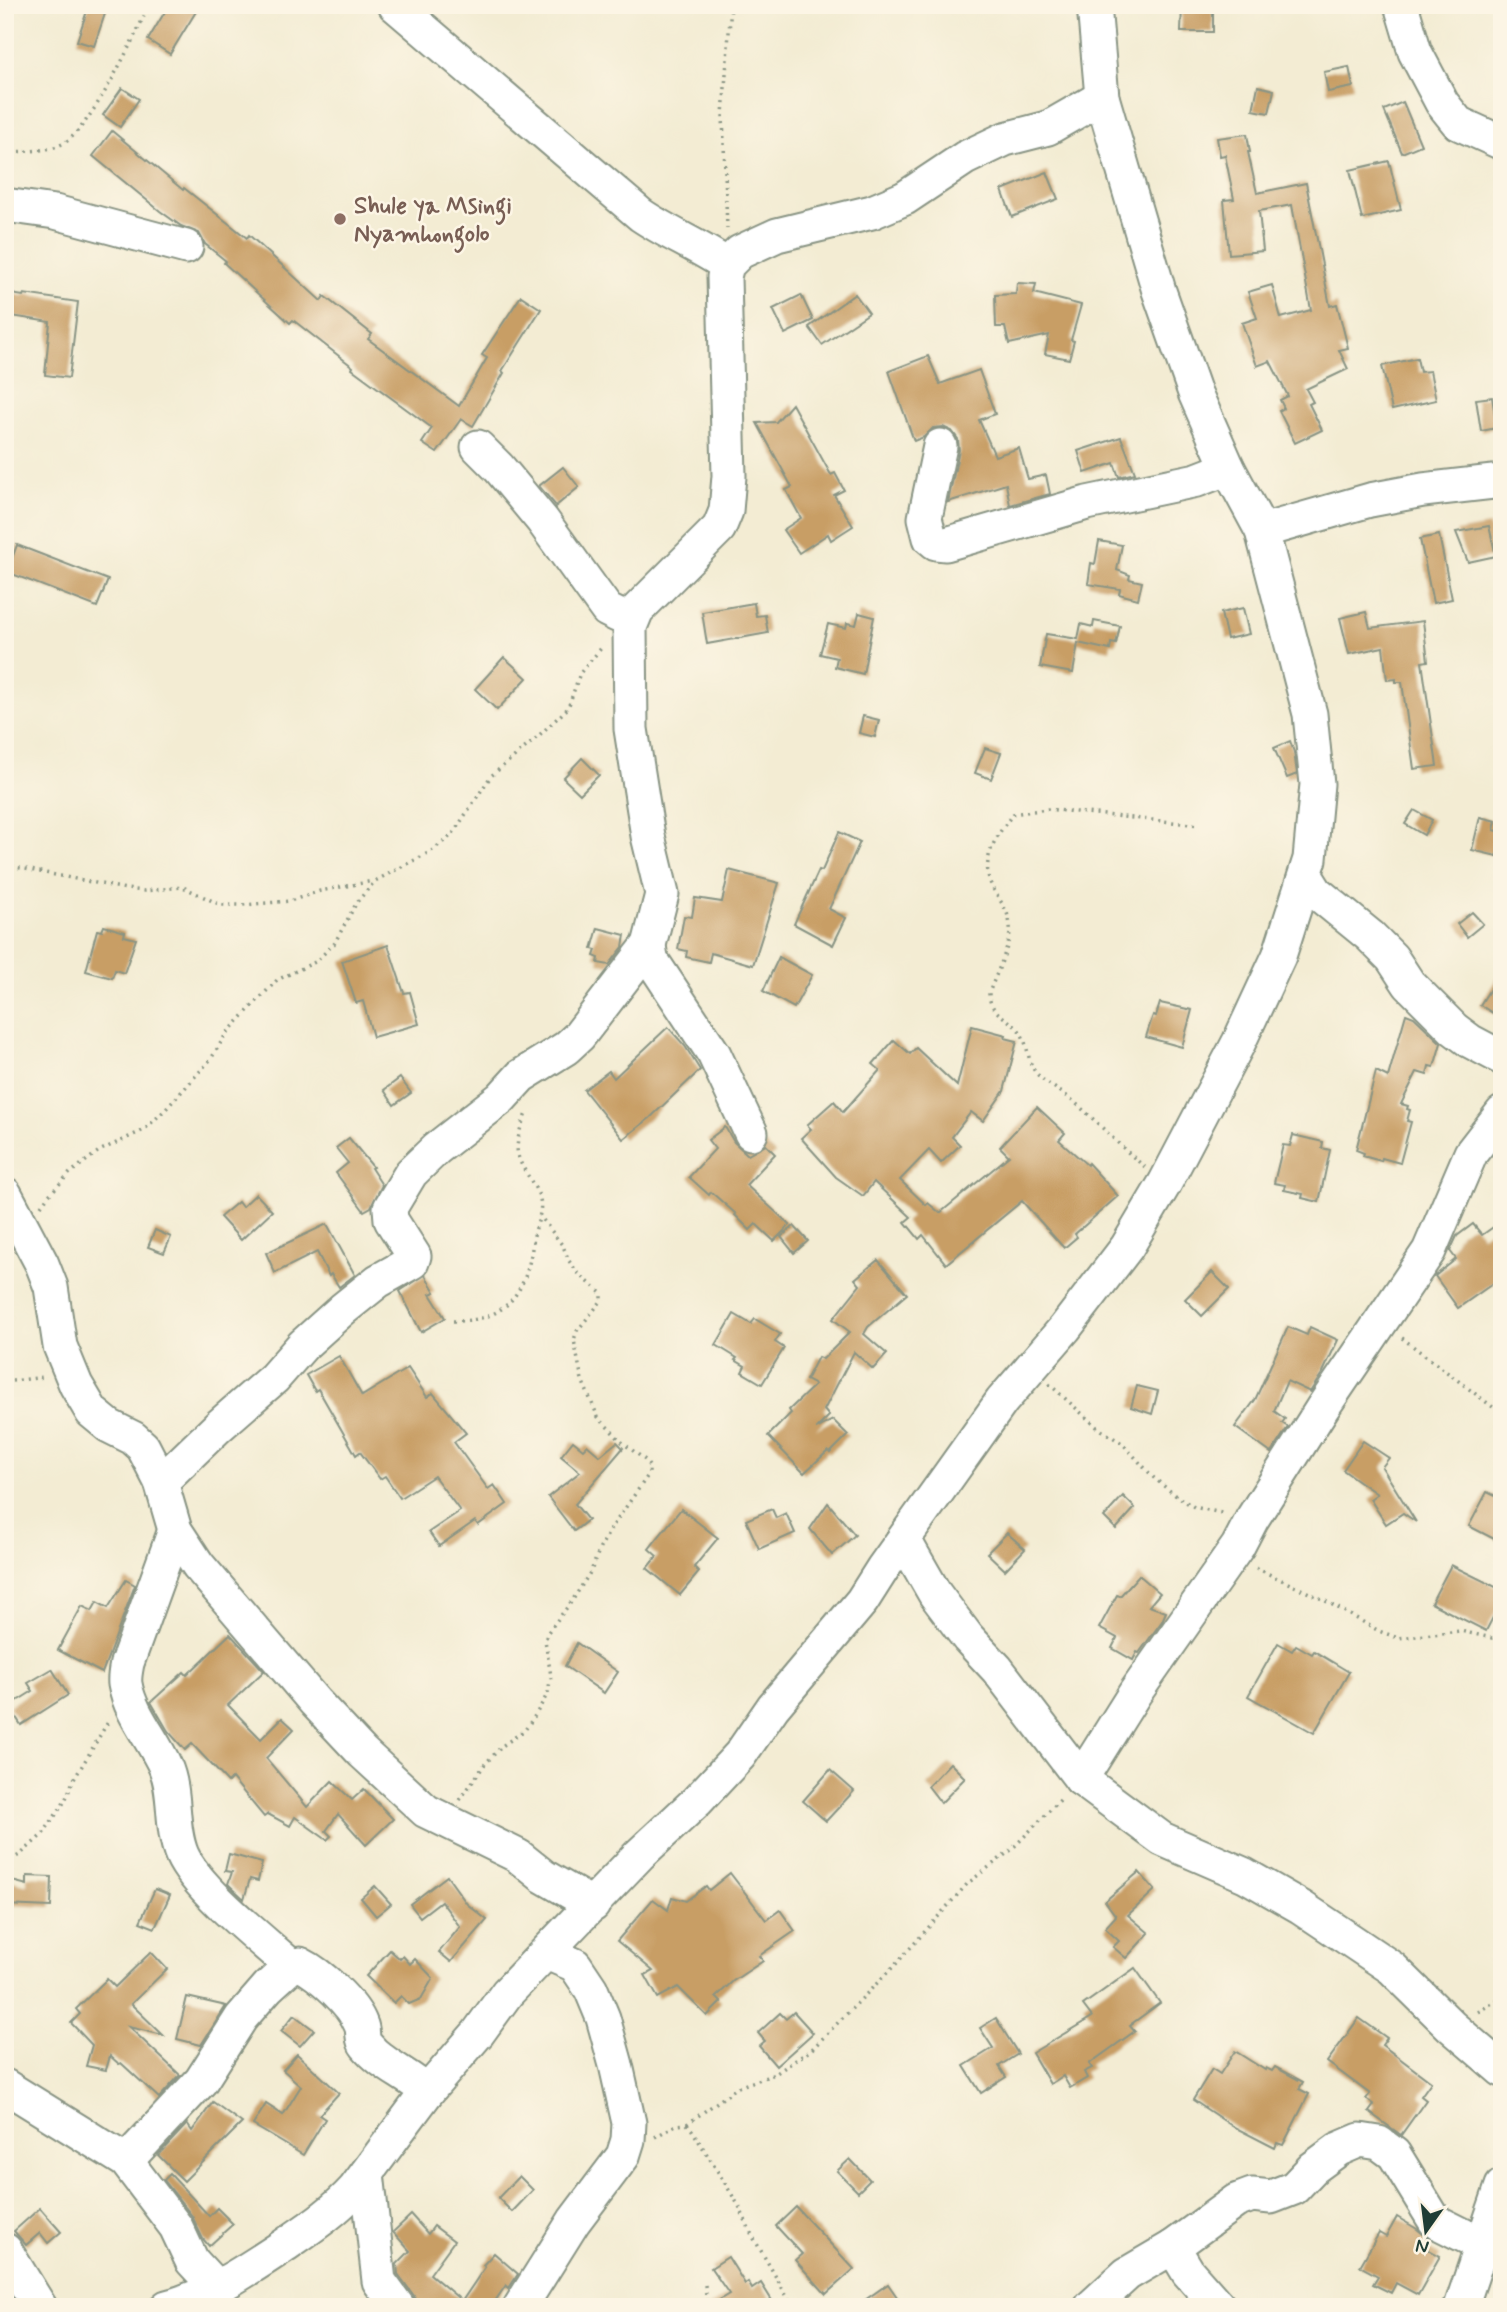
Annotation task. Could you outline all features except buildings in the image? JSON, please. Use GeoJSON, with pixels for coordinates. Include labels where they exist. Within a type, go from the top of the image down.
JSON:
{"type":"FeatureCollection","features":[{"type":"Feature","properties":{"kind":"street"},"geometry":{"type":"LineString","coordinates":[[395,5],[641,215],[663,230],[733,259]]}},
{"type":"Feature","properties":{"kind":"street"},"geometry":{"type":"LineString","coordinates":[[167,2307],[216,2287],[255,2265],[315,2226],[341,2205],[507,1993],[740,1755],[773,1707],[862,1601],[973,1441],[1127,1247],[1165,1183],[1239,1042],[1279,956],[1310,859],[1317,784],[1310,714],[1262,531],[1228,468],[1195,393],[1159,291],[1102,97],[1094,5]]}},
{"type":"Feature","properties":{"kind":"street"},"geometry":{"type":"LineString","coordinates":[[1401,5],[1415,52],[1441,103],[1458,123],[1502,143]]}},
{"type":"Feature","properties":{"kind":"street"},"geometry":{"type":"LineString","coordinates":[[751,1133],[714,1054],[650,959],[649,945],[662,894],[648,836],[631,729],[631,623],[637,610],[719,528],[726,510],[729,476],[724,277],[733,259],[777,235],[872,212],[905,198],[965,158],[1005,139],[1048,128],[1102,97]]}},
{"type":"Feature","properties":{"kind":"street"},"geometry":{"type":"LineString","coordinates":[[5,205],[55,212],[186,247]]}},
{"type":"Feature","properties":{"kind":"street"},"geometry":{"type":"LineString","coordinates":[[940,446],[925,518],[930,538],[936,543],[946,544],[1087,503],[1197,480],[1228,468]]}},
{"type":"Feature","properties":{"kind":"street"},"geometry":{"type":"LineString","coordinates":[[478,447],[499,468],[549,529],[607,610],[631,623]]}},
{"type":"Feature","properties":{"kind":"street"},"geometry":{"type":"LineString","coordinates":[[1262,531],[1370,500],[1423,490],[1502,481]]}},
{"type":"Feature","properties":{"kind":"street"},"geometry":{"type":"LineString","coordinates":[[1306,876],[1316,892],[1370,936],[1392,958],[1409,984],[1454,1029],[1502,1058]]}},
{"type":"Feature","properties":{"kind":"street"},"geometry":{"type":"LineString","coordinates":[[160,1482],[274,1378],[303,1345],[343,1309],[377,1281],[412,1262],[414,1256],[391,1220],[390,1208],[401,1188],[436,1149],[501,1098],[521,1076],[566,1048],[579,1036],[649,945]]}},
{"type":"Feature","properties":{"kind":"street"},"geometry":{"type":"LineString","coordinates":[[1081,1779],[1135,1693],[1245,1533],[1354,1359],[1429,1251],[1471,1153],[1502,1113]]}},
{"type":"Feature","properties":{"kind":"street"},"geometry":{"type":"LineString","coordinates":[[5,1194],[42,1264],[51,1287],[60,1346],[76,1385],[92,1412],[108,1426],[133,1438],[143,1447],[160,1482],[175,1530],[198,1565],[315,1702],[363,1753],[426,1811],[519,1856],[543,1876],[593,1905]]}},
{"type":"Feature","properties":{"kind":"street"},"geometry":{"type":"LineString","coordinates":[[175,1530],[127,1662],[124,1682],[152,1744],[166,1767],[182,1855],[194,1875],[213,1895],[291,1966]]}},
{"type":"Feature","properties":{"kind":"street"},"geometry":{"type":"LineString","coordinates":[[904,1541],[935,1594],[968,1638],[997,1669],[1081,1779],[1162,1839],[1245,1875],[1301,1907],[1392,1968],[1502,2070]]}},
{"type":"Feature","properties":{"kind":"street"},"geometry":{"type":"LineString","coordinates":[[520,2307],[574,2221],[623,2156],[628,2140],[629,2123],[603,2018],[591,1989],[575,1965],[547,1953]]}},
{"type":"Feature","properties":{"kind":"street"},"geometry":{"type":"LineString","coordinates":[[126,2161],[201,2081],[241,2018],[291,1966],[300,1964],[321,1977],[352,2009],[362,2025],[363,2042],[388,2066],[416,2081],[427,2092]]}},
{"type":"Feature","properties":{"kind":"street"},"geometry":{"type":"LineString","coordinates":[[5,2086],[126,2161],[176,2227],[192,2261],[216,2287]]}},
{"type":"Feature","properties":{"kind":"street"},"geometry":{"type":"LineString","coordinates":[[1091,2307],[1127,2274],[1173,2246],[1236,2201],[1252,2196],[1271,2197],[1294,2188],[1312,2168],[1339,2149],[1360,2140],[1379,2143],[1394,2154],[1434,2221],[1483,2245]]}},
{"type":"Feature","properties":{"kind":"street"},"geometry":{"type":"LineString","coordinates":[[367,2173],[379,2281],[398,2307]]}},
{"type":"Feature","properties":{"kind":"street"},"geometry":{"type":"LineString","coordinates":[[1461,2307],[1502,2186]]}},
{"type":"Feature","properties":{"kind":"street"},"geometry":{"type":"LineString","coordinates":[[1173,2246],[1188,2272],[1219,2307]]}},
{"type":"Feature","properties":{"kind":"street"},"geometry":{"type":"LineString","coordinates":[[5,2250],[40,2307]]}},
{"type":"Feature","properties":{"kind":"path"},"geometry":{"type":"LineString","coordinates":[[5,152],[64,144],[77,132],[131,47],[149,5]]}},
{"type":"Feature","properties":{"kind":"path"},"geometry":{"type":"LineString","coordinates":[[731,5],[723,115],[725,216],[733,259]]}},
{"type":"Feature","properties":{"kind":"path"},"geometry":{"type":"LineString","coordinates":[[5,865],[126,889],[144,891],[183,887],[220,905],[290,901],[320,891],[376,881],[430,852],[452,835],[491,776],[568,708],[580,673],[617,632],[631,623]]}},
{"type":"Feature","properties":{"kind":"path"},"geometry":{"type":"LineString","coordinates":[[1165,1183],[1130,1155],[1070,1099],[1035,1073],[1026,1042],[1019,1031],[989,1003],[989,993],[1011,930],[1009,912],[988,880],[987,865],[998,833],[1013,814],[1046,809],[1200,825]]}},
{"type":"Feature","properties":{"kind":"path"},"geometry":{"type":"LineString","coordinates":[[26,1236],[49,1195],[70,1173],[99,1151],[144,1130],[211,1059],[226,1034],[277,980],[315,962],[334,944],[357,902],[376,881]]}},
{"type":"Feature","properties":{"kind":"path"},"geometry":{"type":"LineString","coordinates":[[453,1321],[474,1321],[502,1308],[517,1295],[527,1276],[532,1257],[533,1238],[540,1216],[540,1198],[517,1153],[523,1120],[531,1101],[528,1096],[508,1089]]}},
{"type":"Feature","properties":{"kind":"path"},"geometry":{"type":"LineString","coordinates":[[443,1820],[485,1764],[502,1746],[525,1730],[536,1714],[548,1693],[551,1676],[545,1640],[548,1632],[572,1601],[591,1571],[612,1527],[649,1474],[649,1466],[645,1461],[598,1417],[582,1380],[574,1340],[577,1331],[597,1309],[602,1294],[578,1273],[540,1216]]}},
{"type":"Feature","properties":{"kind":"path"},"geometry":{"type":"LineString","coordinates":[[1381,1322],[1502,1414]]}},
{"type":"Feature","properties":{"kind":"path"},"geometry":{"type":"LineString","coordinates":[[1031,1367],[1098,1428],[1122,1444],[1154,1478],[1185,1501],[1245,1533],[1250,1564],[1265,1573],[1398,1639],[1460,1631],[1492,1638],[1502,1636]]}},
{"type":"Feature","properties":{"kind":"path"},"geometry":{"type":"LineString","coordinates":[[5,1382],[49,1376],[76,1385]]}},
{"type":"Feature","properties":{"kind":"path"},"geometry":{"type":"LineString","coordinates":[[5,1864],[43,1834],[65,1801],[73,1782],[112,1716],[128,1695]]}},
{"type":"Feature","properties":{"kind":"path"},"geometry":{"type":"LineString","coordinates":[[623,2156],[667,2129],[687,2124],[738,2087],[775,2074],[811,2050],[896,1964],[968,1883],[1010,1851],[1081,1779]]}},
{"type":"Feature","properties":{"kind":"path"},"geometry":{"type":"LineString","coordinates":[[687,2124],[739,2206],[793,2307]]}},
{"type":"Feature","properties":{"kind":"path"},"geometry":{"type":"LineString","coordinates":[[705,2285],[707,2307]]}},
{"type":"Feature","properties":{"kind":"place","name":"Shule ya Msingi Nyamhongolo"},"geometry":{"type":"Point","coordinates":[340,219]}}]}
